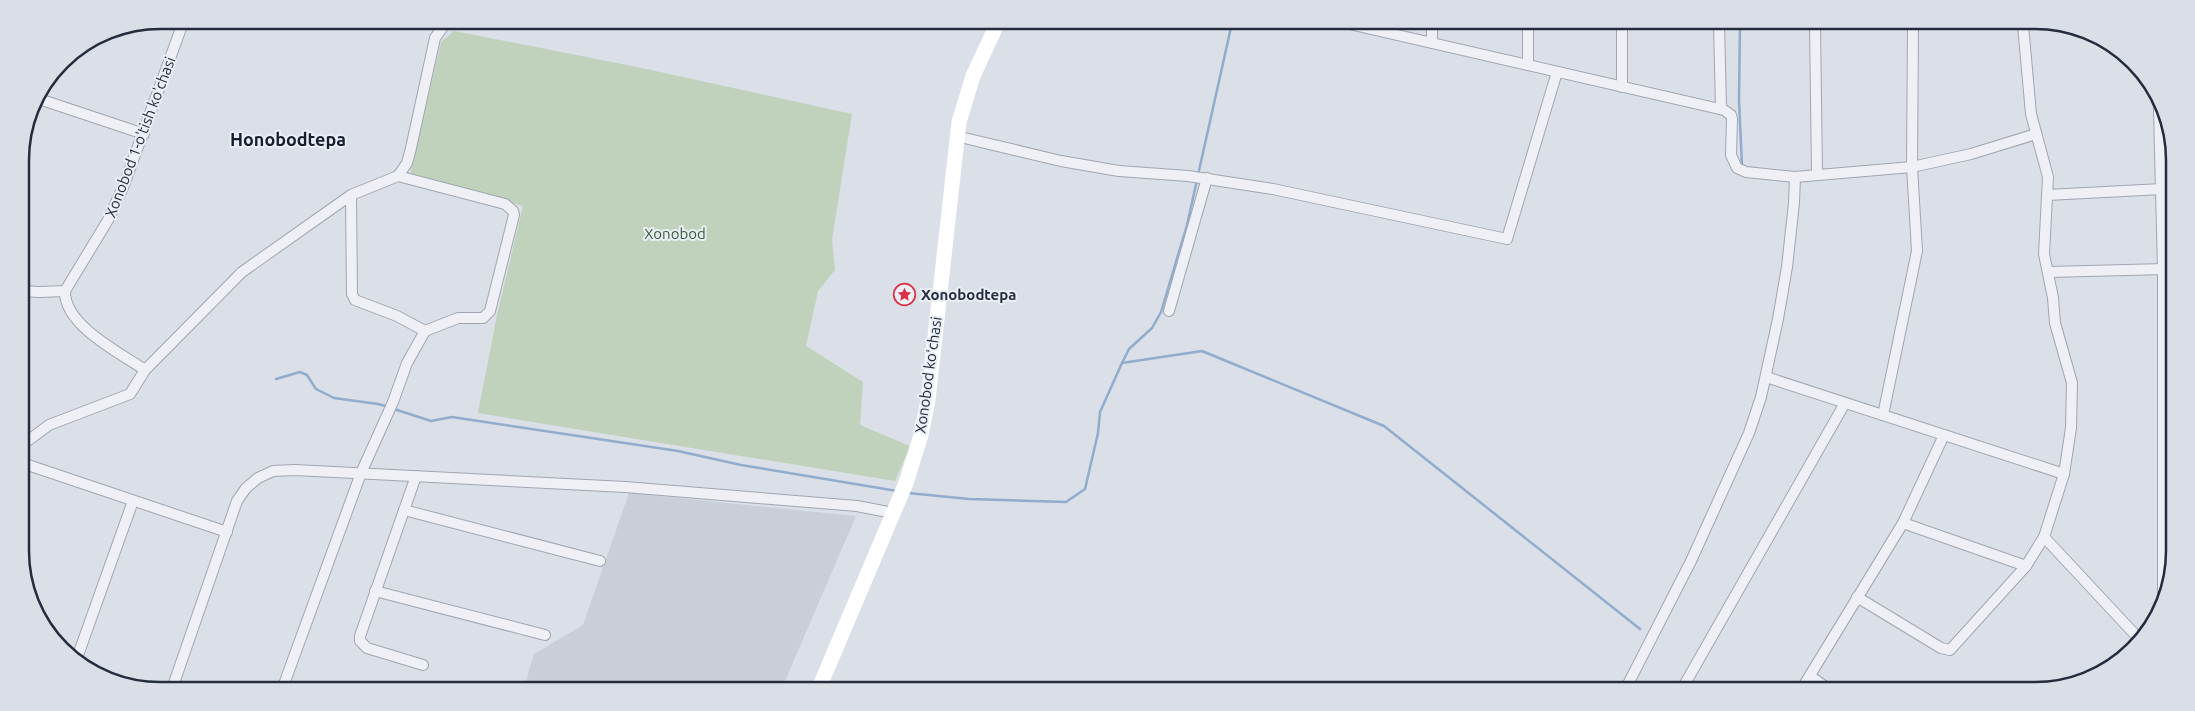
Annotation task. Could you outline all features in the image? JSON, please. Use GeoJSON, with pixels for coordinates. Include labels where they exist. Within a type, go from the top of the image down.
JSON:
{"type":"FeatureCollection","features":[{"type":"Feature","properties":{"kind":"main road","name":"Xonobod koʻchasi"},"geometry":{"type":"LineString","coordinates":[[822,682],[902,492],[921,435],[927,406],[956,136],[967,92],[995,29]]}},
{"type":"Feature","properties":{"kind":"street","name":"Xonobod 1-o'tish ko'chasi"},"geometry":{"type":"LineString","coordinates":[[65,291],[108,220],[144,134],[181,29]]}},
{"type":"Feature","properties":{"kind":"street"},"geometry":{"type":"LineString","coordinates":[[29,440],[48,425],[130,394],[145,370],[242,272],[351,195],[398,176],[407,163],[412,148],[435,38],[441,29]]}},
{"type":"Feature","properties":{"kind":"street"},"geometry":{"type":"LineString","coordinates":[[1371,29],[1721,110],[1731,115],[1731,156],[1737,168],[1746,172],[1795,177],[1912,167],[1971,154],[2036,134]]}},
{"type":"Feature","properties":{"kind":"street"},"geometry":{"type":"LineString","coordinates":[[1432,29],[1432,43]]}},
{"type":"Feature","properties":{"kind":"street"},"geometry":{"type":"LineString","coordinates":[[1528,29],[1528,65]]}},
{"type":"Feature","properties":{"kind":"street"},"geometry":{"type":"LineString","coordinates":[[1622,29],[1622,87]]}},
{"type":"Feature","properties":{"kind":"street"},"geometry":{"type":"LineString","coordinates":[[1719,29],[1721,110]]}},
{"type":"Feature","properties":{"kind":"street"},"geometry":{"type":"LineString","coordinates":[[1815,29],[1817,175]]}},
{"type":"Feature","properties":{"kind":"street"},"geometry":{"type":"LineString","coordinates":[[1883,415],[1917,250],[1912,167],[1914,29]]}},
{"type":"Feature","properties":{"kind":"street"},"geometry":{"type":"LineString","coordinates":[[1858,597],[1940,648],[1950,650],[2026,566],[2044,537],[2064,474],[2071,428],[2072,383],[2055,323],[2054,298],[2044,254],[2048,177],[2030,114],[2023,29]]}},
{"type":"Feature","properties":{"kind":"street"},"geometry":{"type":"LineString","coordinates":[[956,136],[1061,161],[1119,171],[1207,178],[1273,189],[1508,239],[1557,72]]}},
{"type":"Feature","properties":{"kind":"street"},"geometry":{"type":"LineString","coordinates":[[43,100],[144,134]]}},
{"type":"Feature","properties":{"kind":"street"},"geometry":{"type":"LineString","coordinates":[[2161,124],[2166,308]]}},
{"type":"Feature","properties":{"kind":"street"},"geometry":{"type":"LineString","coordinates":[[284,682],[361,473],[390,408],[406,363],[425,331],[458,318],[479,320],[490,311],[514,215],[513,210],[505,204],[398,176]]}},
{"type":"Feature","properties":{"kind":"street"},"geometry":{"type":"LineString","coordinates":[[1629,682],[1691,561],[1745,441],[1766,377],[1778,319],[1787,267],[1795,177]]}},
{"type":"Feature","properties":{"kind":"street"},"geometry":{"type":"LineString","coordinates":[[1168,311],[1207,178]]}},
{"type":"Feature","properties":{"kind":"street"},"geometry":{"type":"LineString","coordinates":[[2047,195],[2162,189]]}},
{"type":"Feature","properties":{"kind":"street"},"geometry":{"type":"LineString","coordinates":[[351,195],[352,294],[355,300],[397,316],[425,331]]}},
{"type":"Feature","properties":{"kind":"street"},"geometry":{"type":"LineString","coordinates":[[2048,272],[2165,269]]}},
{"type":"Feature","properties":{"kind":"street"},"geometry":{"type":"LineString","coordinates":[[29,291],[65,291],[65,302],[74,318],[97,337],[145,370]]}},
{"type":"Feature","properties":{"kind":"street"},"geometry":{"type":"LineString","coordinates":[[1766,377],[2064,474]]}},
{"type":"Feature","properties":{"kind":"street"},"geometry":{"type":"LineString","coordinates":[[1686,682],[1845,403]]}},
{"type":"Feature","properties":{"kind":"street"},"geometry":{"type":"LineString","coordinates":[[1806,682],[1903,523],[1944,435]]}},
{"type":"Feature","properties":{"kind":"street"},"geometry":{"type":"LineString","coordinates":[[29,465],[227,532]]}},
{"type":"Feature","properties":{"kind":"street"},"geometry":{"type":"LineString","coordinates":[[174,682],[237,501],[246,488],[258,478],[272,471],[361,473],[625,487],[840,504],[872,508],[893,514]]}},
{"type":"Feature","properties":{"kind":"street"},"geometry":{"type":"LineString","coordinates":[[416,476],[360,641],[367,648],[423,664]]}},
{"type":"Feature","properties":{"kind":"street"},"geometry":{"type":"LineString","coordinates":[[79,654],[133,501]]}},
{"type":"Feature","properties":{"kind":"street"},"geometry":{"type":"LineString","coordinates":[[404,510],[600,561]]}},
{"type":"Feature","properties":{"kind":"street"},"geometry":{"type":"LineString","coordinates":[[1903,523],[2026,566]]}},
{"type":"Feature","properties":{"kind":"street"},"geometry":{"type":"LineString","coordinates":[[2166,528],[2166,559]]}},
{"type":"Feature","properties":{"kind":"street"},"geometry":{"type":"LineString","coordinates":[[2044,537],[2136,635]]}},
{"type":"Feature","properties":{"kind":"street"},"geometry":{"type":"LineString","coordinates":[[376,591],[545,635]]}},
{"type":"Feature","properties":{"kind":"street"},"geometry":{"type":"LineString","coordinates":[[1810,676],[1819,682]]}},
{"type":"Feature","properties":{"kind":"shaded area"},"geometry":{"type":"Polygon","coordinates":[[[629,493],[856,516],[785,682],[526,682],[534,654],[583,625],[629,493]]]}},
{"type":"Feature","properties":{"kind":"green space","name":"Xonobod"},"geometry":{"type":"Polygon","coordinates":[[[454,31],[637,67],[852,114],[832,240],[835,270],[818,291],[806,346],[863,382],[860,425],[910,446],[895,481],[478,413],[497,315],[523,206],[410,175],[441,42],[454,31]]]}},
{"type":"Feature","properties":{"kind":"waterway"},"geometry":{"type":"LineString","coordinates":[[1198,175],[1231,29]]}},
{"type":"Feature","properties":{"kind":"waterway"},"geometry":{"type":"LineString","coordinates":[[1740,29],[1739,100],[1742,166]]}},
{"type":"Feature","properties":{"kind":"waterway"},"geometry":{"type":"LineString","coordinates":[[1122,363],[1129,349],[1152,328],[1161,312],[1187,225],[1197,180]]}},
{"type":"Feature","properties":{"kind":"waterway"},"geometry":{"type":"LineString","coordinates":[[908,493],[969,499],[1066,502],[1085,489],[1098,433],[1100,412],[1122,363],[1202,351],[1384,426],[1640,629]]}},
{"type":"Feature","properties":{"kind":"waterway"},"geometry":{"type":"LineString","coordinates":[[276,379],[300,372],[307,375],[316,389],[334,398],[389,407]]}},
{"type":"Feature","properties":{"kind":"waterway"},"geometry":{"type":"LineString","coordinates":[[394,409],[431,421],[452,417],[678,451],[741,465],[897,491]]}},
{"type":"Feature","properties":{"kind":"place","name":"Xonobodtepa"},"geometry":{"type":"Point","coordinates":[905,294]}},
{"type":"Feature","properties":{"kind":"district","name":"Honobodtepa"},"geometry":{"type":"Point","coordinates":[288,139]}}]}
